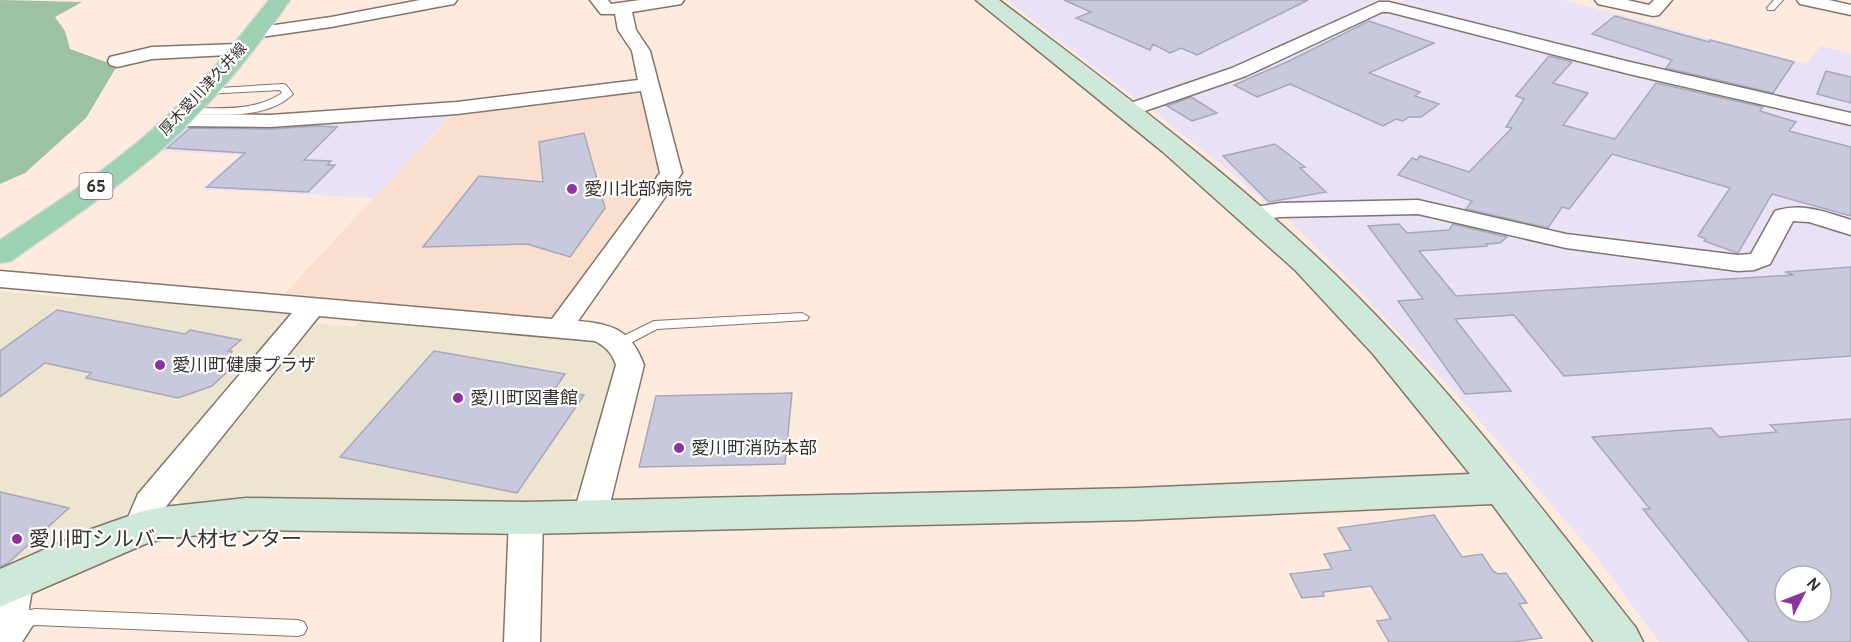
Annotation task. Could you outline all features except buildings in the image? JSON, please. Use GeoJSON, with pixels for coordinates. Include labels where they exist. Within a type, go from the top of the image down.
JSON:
{"type":"FeatureCollection","features":[{"type":"Feature","properties":{"kind":"main road","name":"厚木愛川津久井線"},"geometry":{"type":"LineString","coordinates":[[0,254],[147,148],[206,91],[280,0]]}},
{"type":"Feature","properties":{"kind":"street"},"geometry":{"type":"LineString","coordinates":[[254,33],[331,22],[448,0]]}},
{"type":"Feature","properties":{"kind":"street"},"geometry":{"type":"LineString","coordinates":[[599,0],[607,10],[675,0]]}},
{"type":"Feature","properties":{"kind":"street"},"geometry":{"type":"LineString","coordinates":[[986,0],[1197,165],[1253,214],[1347,305],[1405,368],[1503,488],[1620,642]]}},
{"type":"Feature","properties":{"kind":"street"},"geometry":{"type":"LineString","coordinates":[[1604,0],[1653,11],[1663,0]]}},
{"type":"Feature","properties":{"kind":"street"},"geometry":{"type":"LineString","coordinates":[[1806,0],[1851,10]]}},
{"type":"Feature","properties":{"kind":"street"},"geometry":{"type":"LineString","coordinates":[[1129,110],[1239,72],[1379,7],[1393,3],[1629,68],[1851,119]]}},
{"type":"Feature","properties":{"kind":"street"},"geometry":{"type":"LineString","coordinates":[[559,328],[671,173],[641,51],[627,30],[622,8]]}},
{"type":"Feature","properties":{"kind":"street"},"geometry":{"type":"LineString","coordinates":[[117,61],[152,53],[239,50]]}},
{"type":"Feature","properties":{"kind":"street"},"geometry":{"type":"LineString","coordinates":[[182,116],[270,121],[457,108],[650,84]]}},
{"type":"Feature","properties":{"kind":"street"},"geometry":{"type":"LineString","coordinates":[[1253,214],[1280,210],[1418,207],[1566,241],[1738,263],[1761,260],[1787,213],[1799,212],[1851,228]]}},
{"type":"Feature","properties":{"kind":"street"},"geometry":{"type":"LineString","coordinates":[[0,279],[608,334],[624,348],[630,365],[590,516]]}},
{"type":"Feature","properties":{"kind":"street"},"geometry":{"type":"LineString","coordinates":[[140,529],[150,503],[313,306]]}},
{"type":"Feature","properties":{"kind":"street"},"geometry":{"type":"LineString","coordinates":[[7,608],[104,542],[163,523],[246,514],[526,518],[1136,504],[1503,488]]}},
{"type":"Feature","properties":{"kind":"street"},"geometry":{"type":"LineString","coordinates":[[522,642],[526,518]]}},
{"type":"Feature","properties":{"kind":"lane"},"geometry":{"type":"LineString","coordinates":[[1771,8],[1779,0]]}},
{"type":"Feature","properties":{"kind":"lane"},"geometry":{"type":"LineString","coordinates":[[182,116],[271,105],[288,94],[283,87],[206,91]]}},
{"type":"Feature","properties":{"kind":"lane"},"geometry":{"type":"LineString","coordinates":[[618,344],[654,325],[802,317]]}},
{"type":"Feature","properties":{"kind":"lane"},"geometry":{"type":"LineString","coordinates":[[7,608],[35,617],[298,628]]}},
{"type":"Feature","properties":{"kind":"shaded area"},"geometry":{"type":"Polygon","coordinates":[[[1006,0],[1392,0],[1378,4],[1243,66],[1139,101],[1006,0]]]}},
{"type":"Feature","properties":{"kind":"shaded area"},"geometry":{"type":"Polygon","coordinates":[[[1403,0],[1563,0],[1807,64],[1820,46],[1851,53],[1851,116],[1402,7],[1398,4],[1403,0]]]}},
{"type":"Feature","properties":{"kind":"shaded area"},"geometry":{"type":"Polygon","coordinates":[[[1383,10],[1851,121],[1851,225],[1797,208],[1783,209],[1776,212],[1752,256],[1746,258],[1560,236],[1424,204],[1270,207],[1233,174],[1149,108],[1383,10]]]}},
{"type":"Feature","properties":{"kind":"shaded area"},"geometry":{"type":"Polygon","coordinates":[[[640,89],[647,91],[667,173],[562,313],[552,318],[283,295],[453,114],[640,89]]]}},
{"type":"Feature","properties":{"kind":"shaded area"},"geometry":{"type":"Polygon","coordinates":[[[452,114],[374,198],[201,189],[240,155],[160,151],[188,125],[452,114]]]}},
{"type":"Feature","properties":{"kind":"shaded area"},"geometry":{"type":"Polygon","coordinates":[[[1414,210],[1741,267],[1792,217],[1851,231],[1851,642],[1659,642],[1598,559],[1460,398],[1283,214],[1414,210]]]}},
{"type":"Feature","properties":{"kind":"shaded area"},"geometry":{"type":"Polygon","coordinates":[[[0,291],[74,298],[80,293],[299,308],[176,464],[113,525],[0,573],[0,291]]]}},
{"type":"Feature","properties":{"kind":"shaded area"},"geometry":{"type":"Polygon","coordinates":[[[365,317],[588,336],[619,355],[580,491],[563,502],[184,510],[172,488],[309,323],[355,327],[365,317]]]}},
{"type":"Feature","properties":{"kind":"green space"},"geometry":{"type":"Polygon","coordinates":[[[0,0],[82,2],[55,17],[65,31],[70,49],[117,66],[86,118],[25,173],[0,184],[0,0]]]}},
{"type":"Feature","properties":{"kind":"place","name":"愛川北部病院"},"geometry":{"type":"Point","coordinates":[572,189]}},
{"type":"Feature","properties":{"kind":"place","name":"愛川町健康プラザ"},"geometry":{"type":"Point","coordinates":[160,365]}},
{"type":"Feature","properties":{"kind":"place","name":"愛川町図書館"},"geometry":{"type":"Point","coordinates":[458,398]}},
{"type":"Feature","properties":{"kind":"place","name":"愛川町消防本部"},"geometry":{"type":"Point","coordinates":[679,448]}},
{"type":"Feature","properties":{"kind":"place","name":"愛川町シルバー人材センター"},"geometry":{"type":"Point","coordinates":[17,539]}}]}
